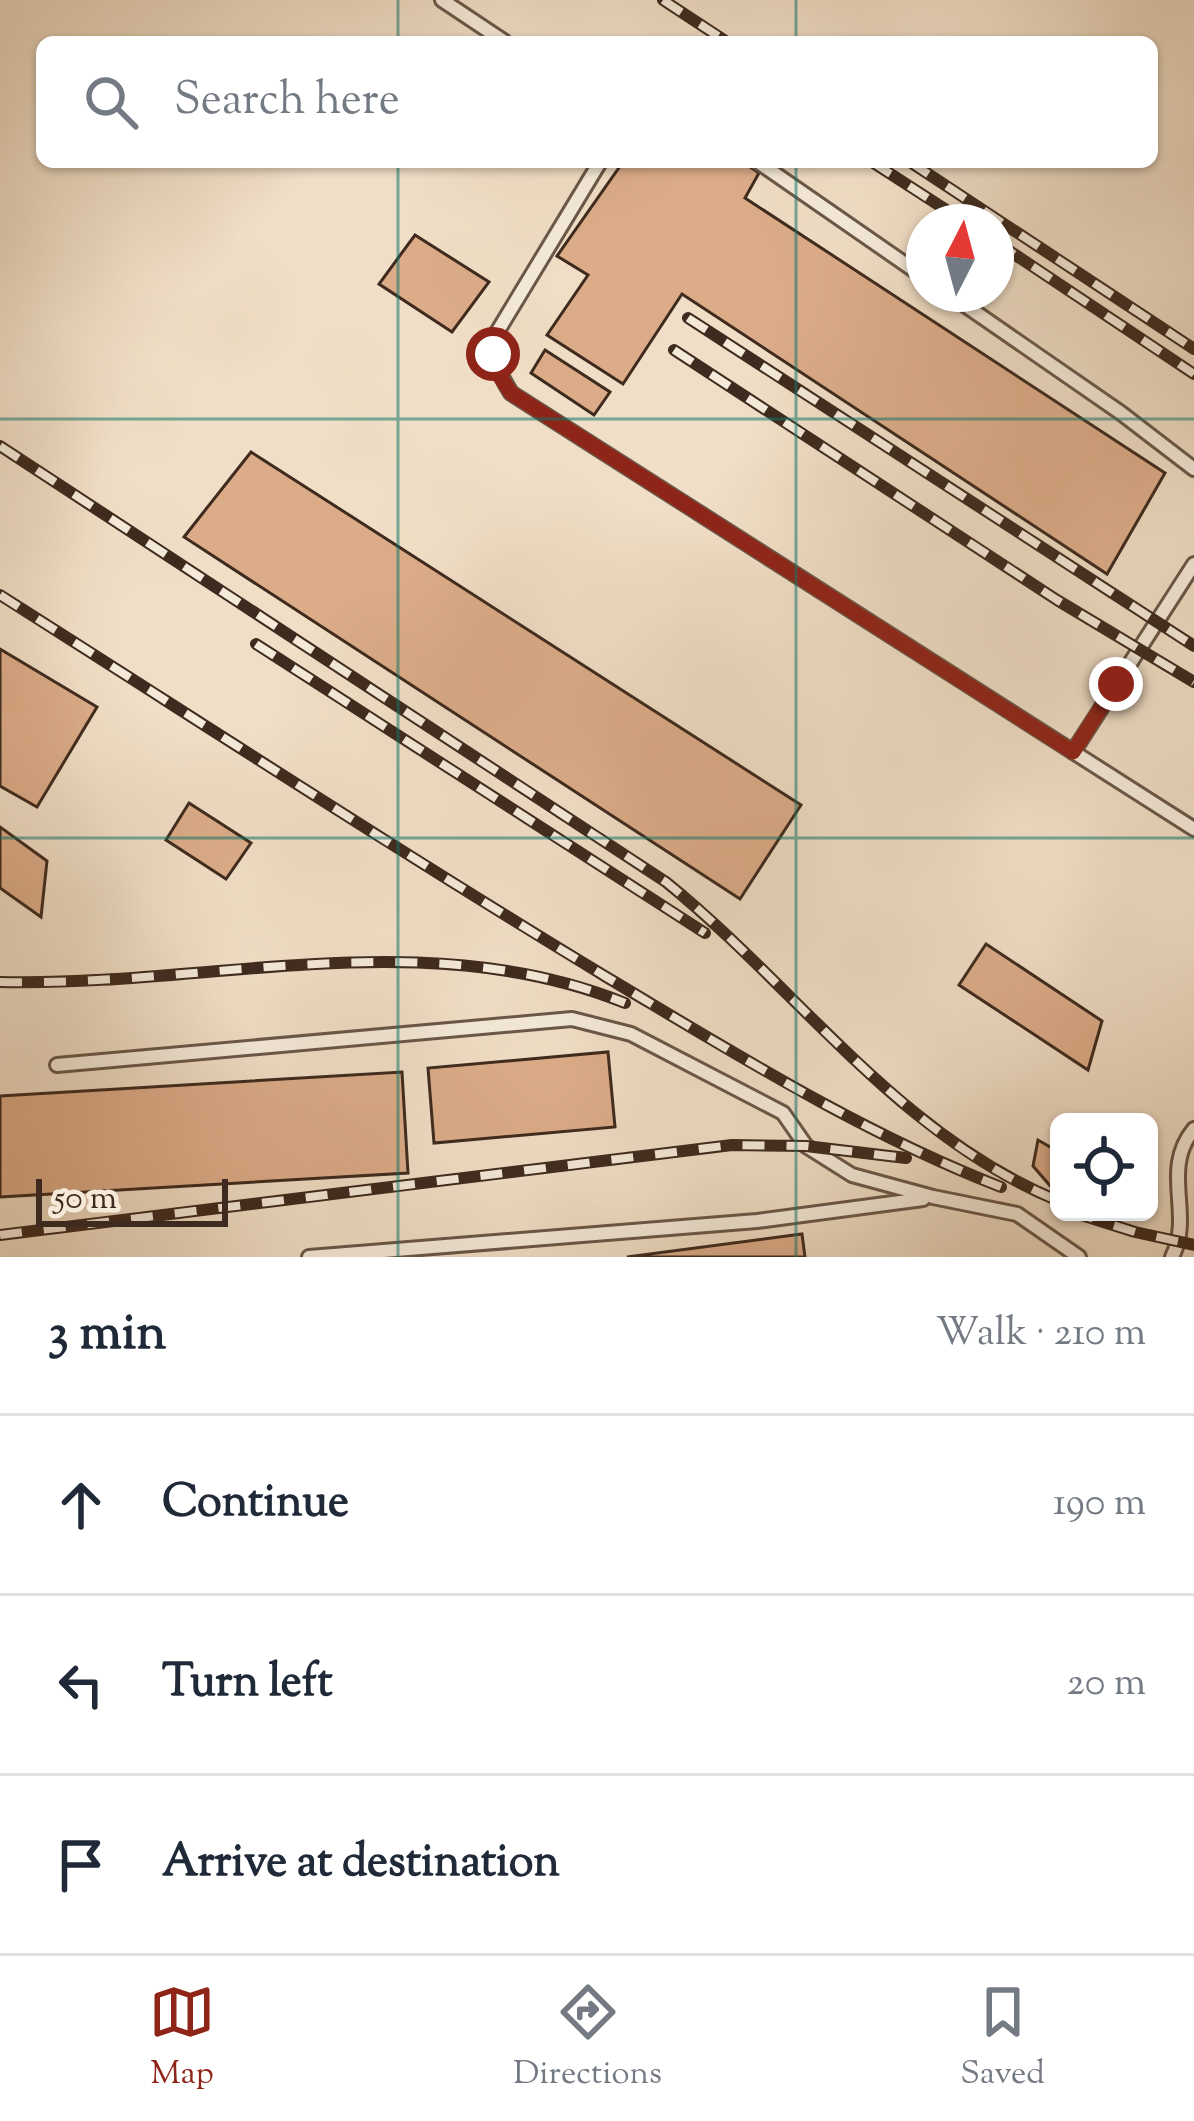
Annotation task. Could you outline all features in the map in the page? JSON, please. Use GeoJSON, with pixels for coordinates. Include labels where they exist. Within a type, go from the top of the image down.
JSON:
{"type":"FeatureCollection","features":[{"type":"Feature","properties":{"kind":"lane"},"geometry":{"type":"LineString","coordinates":[[442,0],[496,36]]}},
{"type":"Feature","properties":{"kind":"lane"},"geometry":{"type":"LineString","coordinates":[[596,168],[496,334],[497,372],[511,393],[1194,829]]}},
{"type":"Feature","properties":{"kind":"lane"},"geometry":{"type":"LineString","coordinates":[[767,168],[906,265]]}},
{"type":"Feature","properties":{"kind":"lane"},"geometry":{"type":"LineString","coordinates":[[975,312],[1194,469]]}},
{"type":"Feature","properties":{"kind":"lane"},"geometry":{"type":"LineString","coordinates":[[1073,752],[1194,564]]}},
{"type":"Feature","properties":{"kind":"lane"},"geometry":{"type":"LineString","coordinates":[[56,1065],[572,1019],[631,1034],[783,1113],[806,1145],[852,1175],[933,1198],[1017,1214],[1079,1257]]}},
{"type":"Feature","properties":{"kind":"lane"},"geometry":{"type":"LineString","coordinates":[[1172,1257],[1180,1242],[1180,1145],[1194,1129]]}},
{"type":"Feature","properties":{"kind":"lane"},"geometry":{"type":"LineString","coordinates":[[309,1257],[757,1221],[933,1198]]}},
{"type":"Feature","properties":{"kind":"building"},"geometry":{"type":"Polygon","coordinates":[[[619,168],[752,168],[759,173],[745,198],[906,303],[906,312],[919,312],[1165,473],[1107,574],[682,294],[623,384],[547,335],[588,275],[557,256],[619,168]]]}},
{"type":"Feature","properties":{"kind":"building"},"geometry":{"type":"Polygon","coordinates":[[[415,235],[489,282],[452,332],[379,284],[415,235]]]}},
{"type":"Feature","properties":{"kind":"building"},"geometry":{"type":"Polygon","coordinates":[[[545,350],[610,392],[594,415],[531,373],[545,350]]]}},
{"type":"Feature","properties":{"kind":"building"},"geometry":{"type":"Polygon","coordinates":[[[251,452],[801,805],[740,899],[184,537],[251,452]]]}},
{"type":"Feature","properties":{"kind":"building"},"geometry":{"type":"Polygon","coordinates":[[[0,649],[97,707],[37,807],[0,786],[0,649]]]}},
{"type":"Feature","properties":{"kind":"building"},"geometry":{"type":"Polygon","coordinates":[[[189,803],[251,843],[226,879],[166,840],[189,803]]]}},
{"type":"Feature","properties":{"kind":"building"},"geometry":{"type":"Polygon","coordinates":[[[0,827],[47,861],[41,917],[0,888],[0,827]]]}},
{"type":"Feature","properties":{"kind":"building"},"geometry":{"type":"Polygon","coordinates":[[[986,944],[1102,1021],[1088,1070],[959,985],[986,944]]]}},
{"type":"Feature","properties":{"kind":"building"},"geometry":{"type":"Polygon","coordinates":[[[608,1052],[615,1127],[434,1143],[428,1068],[608,1052]]]}},
{"type":"Feature","properties":{"kind":"building"},"geometry":{"type":"Polygon","coordinates":[[[402,1072],[408,1173],[0,1197],[0,1096],[402,1072]]]}},
{"type":"Feature","properties":{"kind":"building"},"geometry":{"type":"Polygon","coordinates":[[[1038,1140],[1050,1147],[1050,1186],[1033,1166],[1038,1140]]]}},
{"type":"Feature","properties":{"kind":"building"},"geometry":{"type":"Polygon","coordinates":[[[802,1234],[805,1257],[627,1257],[802,1234]]]}},
{"type":"Feature","properties":{"kind":"railway"},"geometry":{"type":"LineString","coordinates":[[663,0],[718,36]]}},
{"type":"Feature","properties":{"kind":"railway"},"geometry":{"type":"LineString","coordinates":[[881,168],[937,204]]}},
{"type":"Feature","properties":{"kind":"railway"},"geometry":{"type":"LineString","coordinates":[[919,168],[1194,349]]}},
{"type":"Feature","properties":{"kind":"railway"},"geometry":{"type":"LineString","coordinates":[[1014,254],[1194,374]]}},
{"type":"Feature","properties":{"kind":"railway"},"geometry":{"type":"LineString","coordinates":[[688,318],[1194,646]]}},
{"type":"Feature","properties":{"kind":"railway"},"geometry":{"type":"LineString","coordinates":[[674,350],[1057,600],[1194,682]]}},
{"type":"Feature","properties":{"kind":"railway"},"geometry":{"type":"LineString","coordinates":[[0,446],[666,882],[899,1099],[949,1139],[1050,1197]]}},
{"type":"Feature","properties":{"kind":"railway"},"geometry":{"type":"LineString","coordinates":[[0,595],[455,884],[704,1035],[849,1117],[1001,1187]]}},
{"type":"Feature","properties":{"kind":"railway"},"geometry":{"type":"LineString","coordinates":[[256,644],[705,933]]}},
{"type":"Feature","properties":{"kind":"railway"},"geometry":{"type":"LineString","coordinates":[[0,982],[394,962],[472,966],[549,979],[625,1003]]}},
{"type":"Feature","properties":{"kind":"railway"},"geometry":{"type":"LineString","coordinates":[[0,1235],[732,1145],[806,1146],[906,1158]]}},
{"type":"Feature","properties":{"kind":"railway"},"geometry":{"type":"LineString","coordinates":[[1100,1221],[1194,1245]]}},
{"type":"Feature","properties":{"kind":"route"},"geometry":{"type":"LineString","coordinates":[[493,354],[497,372],[511,393],[1073,752],[1116,684]]}}]}
